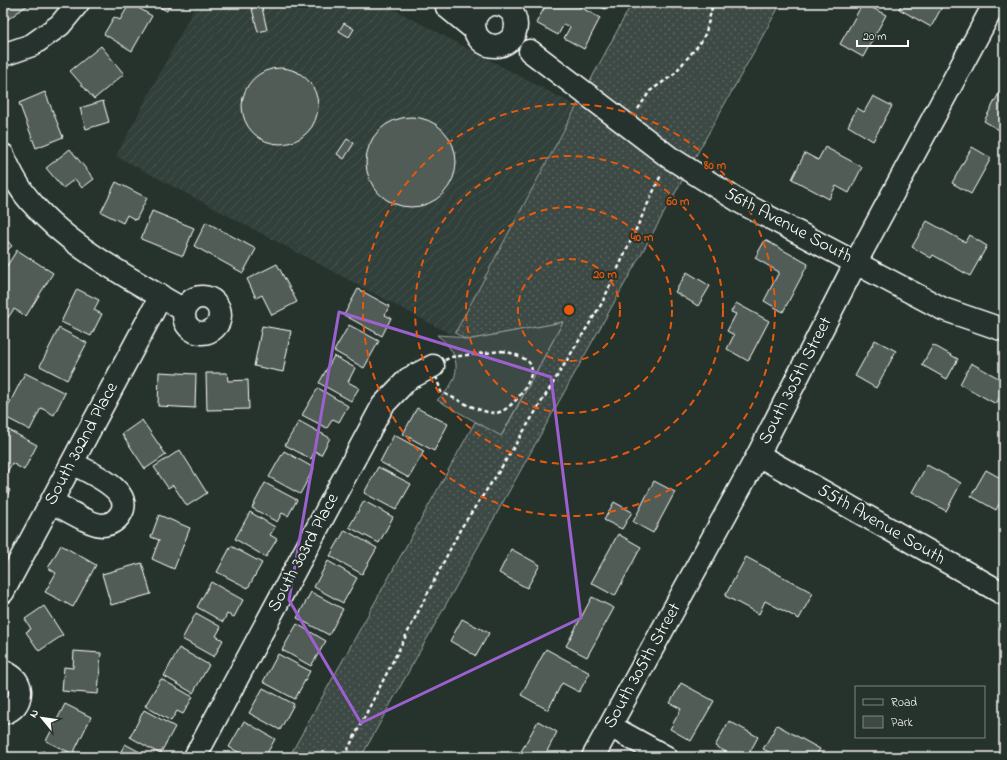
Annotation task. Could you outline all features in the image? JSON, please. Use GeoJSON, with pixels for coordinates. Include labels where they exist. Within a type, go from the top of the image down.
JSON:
{"type":"FeatureCollection","features":[{"type":"Feature","properties":{"kind":"street"},"geometry":{"type":"LineString","coordinates":[[3,54],[32,44],[60,24],[78,3]]}},
{"type":"Feature","properties":{"kind":"street","name":"South 305th Street"},"geometry":{"type":"LineString","coordinates":[[593,757],[758,455],[856,262],[995,3]]}},
{"type":"Feature","properties":{"kind":"street","name":"56th Avenue South"},"geometry":{"type":"LineString","coordinates":[[441,5],[497,4],[504,6],[515,13],[530,51]]}},
{"type":"Feature","properties":{"kind":"street","name":"56th Avenue South"},"geometry":{"type":"LineString","coordinates":[[441,5],[475,30],[476,35],[487,45],[530,51],[669,157],[742,203],[943,309],[1004,330]]}},
{"type":"Feature","properties":{"kind":"street"},"geometry":{"type":"LineString","coordinates":[[475,30],[474,20],[482,8],[489,5]]}},
{"type":"Feature","properties":{"kind":"street"},"geometry":{"type":"LineString","coordinates":[[502,46],[514,37],[516,30],[515,13]]}},
{"type":"Feature","properties":{"kind":"street"},"geometry":{"type":"LineString","coordinates":[[3,155],[10,170],[30,201],[54,226],[90,253],[184,310]]}},
{"type":"Feature","properties":{"kind":"street","name":"South 302nd Place"},"geometry":{"type":"LineString","coordinates":[[3,592],[161,296]]}},
{"type":"Feature","properties":{"kind":"street","name":"South 303rd Place"},"geometry":{"type":"LineString","coordinates":[[195,757],[383,405],[408,379],[433,366]]}},
{"type":"Feature","properties":{"kind":"street","name":"55th Avenue South"},"geometry":{"type":"LineString","coordinates":[[758,455],[1004,594]]}},
{"type":"Feature","properties":{"kind":"street"},"geometry":{"type":"LineString","coordinates":[[52,502],[101,525],[113,522],[121,514],[124,506],[123,498],[119,491],[113,486],[72,463]]}},
{"type":"Feature","properties":{"kind":"street"},"geometry":{"type":"LineString","coordinates":[[3,671],[16,680],[20,695],[18,702],[13,709],[3,713]]}},
{"type":"Feature","properties":{"kind":"street"},"geometry":{"type":"LineString","coordinates":[[610,726],[666,757]]}},
{"type":"Feature","properties":{"kind":"path"},"geometry":{"type":"LineString","coordinates":[[626,125],[650,91],[673,75],[701,42],[706,32],[713,3]]}},
{"type":"Feature","properties":{"kind":"path"},"geometry":{"type":"LineString","coordinates":[[344,757],[461,528],[498,473],[602,303],[669,157]]}},
{"type":"Feature","properties":{"kind":"path"},"geometry":{"type":"LineString","coordinates":[[508,351],[526,360],[530,363],[532,368],[530,377],[518,399],[509,407],[496,413],[486,412],[441,392],[433,366],[451,357],[508,351]]}},
{"type":"Feature","properties":{"kind":"highlighted area"},"geometry":{"type":"Polygon","coordinates":[[[339,312],[551,377],[581,618],[361,723],[289,600],[339,312]]]}},
{"type":"Feature","properties":{"kind":"shaded area"},"geometry":{"type":"Polygon","coordinates":[[[197,3],[382,3],[576,106],[454,336],[116,156],[197,3]]]}},
{"type":"Feature","properties":{"kind":"green space"},"geometry":{"type":"Polygon","coordinates":[[[632,3],[781,3],[361,757],[289,757],[475,422],[502,435],[563,322],[467,340],[455,333],[632,3]]]}},
{"type":"Feature","properties":{"kind":"green space"},"geometry":{"type":"Polygon","coordinates":[[[563,322],[501,436],[437,400],[451,384],[455,376],[456,368],[455,359],[451,351],[437,335],[454,336],[467,340],[563,322]]]}},
{"type":"Feature","properties":{"kind":"building"},"geometry":{"type":"Polygon","coordinates":[[[3,3],[29,4],[7,20],[3,15],[3,3]]]}},
{"type":"Feature","properties":{"kind":"building"},"geometry":{"type":"Polygon","coordinates":[[[130,3],[152,16],[132,51],[104,34],[114,17],[120,20],[130,3]]]}},
{"type":"Feature","properties":{"kind":"building"},"geometry":{"type":"Polygon","coordinates":[[[152,3],[171,3],[167,11],[152,3]]]}},
{"type":"Feature","properties":{"kind":"building"},"geometry":{"type":"Polygon","coordinates":[[[261,3],[267,30],[258,32],[251,5],[261,3]]]}},
{"type":"Feature","properties":{"kind":"building"},"geometry":{"type":"Polygon","coordinates":[[[547,3],[573,3],[600,18],[584,49],[564,38],[570,27],[564,24],[558,35],[536,23],[547,3]]]}},
{"type":"Feature","properties":{"kind":"building"},"geometry":{"type":"Polygon","coordinates":[[[594,3],[608,3],[605,9],[594,3]]]}},
{"type":"Feature","properties":{"kind":"building"},"geometry":{"type":"Polygon","coordinates":[[[863,3],[886,15],[863,57],[840,44],[863,3]]]}},
{"type":"Feature","properties":{"kind":"building"},"geometry":{"type":"Polygon","coordinates":[[[902,3],[944,3],[931,27],[899,9],[902,3]]]}},
{"type":"Feature","properties":{"kind":"building"},"geometry":{"type":"Polygon","coordinates":[[[344,23],[354,29],[349,37],[339,31],[344,23]]]}},
{"type":"Feature","properties":{"kind":"building"},"geometry":{"type":"Polygon","coordinates":[[[101,46],[124,74],[94,99],[70,71],[101,46]]]}},
{"type":"Feature","properties":{"kind":"building"},"geometry":{"type":"Polygon","coordinates":[[[280,68],[295,71],[307,79],[315,91],[318,106],[315,121],[307,133],[295,141],[280,144],[265,141],[253,133],[245,121],[242,106],[245,91],[253,79],[265,71],[280,68]]]}},
{"type":"Feature","properties":{"kind":"building"},"geometry":{"type":"Polygon","coordinates":[[[1004,84],[1004,133],[984,121],[1004,84]]]}},
{"type":"Feature","properties":{"kind":"building"},"geometry":{"type":"Polygon","coordinates":[[[45,92],[63,137],[36,148],[19,103],[45,92]]]}},
{"type":"Feature","properties":{"kind":"building"},"geometry":{"type":"Polygon","coordinates":[[[873,96],[892,106],[873,141],[848,126],[857,108],[864,112],[873,96]]]}},
{"type":"Feature","properties":{"kind":"building"},"geometry":{"type":"Polygon","coordinates":[[[103,101],[109,122],[86,129],[80,108],[103,101]]]}},
{"type":"Feature","properties":{"kind":"building"},"geometry":{"type":"Polygon","coordinates":[[[411,117],[428,120],[443,130],[453,145],[456,162],[453,179],[443,194],[428,204],[411,207],[394,204],[379,194],[369,179],[366,162],[369,145],[379,130],[394,120],[411,117]]]}},
{"type":"Feature","properties":{"kind":"building"},"geometry":{"type":"Polygon","coordinates":[[[347,139],[354,143],[344,159],[337,154],[347,139]]]}},
{"type":"Feature","properties":{"kind":"building"},"geometry":{"type":"Polygon","coordinates":[[[825,147],[862,167],[849,193],[836,186],[829,199],[792,179],[805,153],[818,160],[825,147]]]}},
{"type":"Feature","properties":{"kind":"building"},"geometry":{"type":"Polygon","coordinates":[[[972,147],[991,158],[971,194],[952,183],[972,147]]]}},
{"type":"Feature","properties":{"kind":"building"},"geometry":{"type":"Polygon","coordinates":[[[70,149],[94,179],[82,188],[75,179],[63,188],[46,168],[70,149]]]}},
{"type":"Feature","properties":{"kind":"building"},"geometry":{"type":"Polygon","coordinates":[[[116,182],[147,198],[136,220],[127,215],[123,223],[101,212],[116,182]]]}},
{"type":"Feature","properties":{"kind":"building"},"geometry":{"type":"Polygon","coordinates":[[[152,211],[194,228],[183,256],[141,239],[152,211]]]}},
{"type":"Feature","properties":{"kind":"building"},"geometry":{"type":"Polygon","coordinates":[[[927,221],[965,242],[969,235],[987,246],[970,276],[933,255],[931,258],[912,247],[927,221]]]}},
{"type":"Feature","properties":{"kind":"building"},"geometry":{"type":"Polygon","coordinates":[[[206,222],[256,249],[243,273],[194,246],[206,222]]]}},
{"type":"Feature","properties":{"kind":"building"},"geometry":{"type":"Polygon","coordinates":[[[3,236],[12,246],[3,254],[3,236]]]}},
{"type":"Feature","properties":{"kind":"building"},"geometry":{"type":"Polygon","coordinates":[[[765,240],[808,264],[783,312],[764,301],[779,272],[755,258],[765,240]]]}},
{"type":"Feature","properties":{"kind":"building"},"geometry":{"type":"Polygon","coordinates":[[[17,250],[53,273],[26,316],[14,309],[7,319],[3,317],[3,272],[17,250]]]}},
{"type":"Feature","properties":{"kind":"building"},"geometry":{"type":"Polygon","coordinates":[[[277,264],[297,302],[272,315],[262,295],[256,298],[247,279],[277,264]]]}},
{"type":"Feature","properties":{"kind":"building"},"geometry":{"type":"Polygon","coordinates":[[[687,272],[710,286],[698,306],[675,292],[687,272]]]}},
{"type":"Feature","properties":{"kind":"building"},"geometry":{"type":"Polygon","coordinates":[[[77,289],[99,300],[94,310],[102,314],[91,336],[61,322],[77,289]]]}},
{"type":"Feature","properties":{"kind":"building"},"geometry":{"type":"Polygon","coordinates":[[[358,289],[389,306],[385,315],[391,318],[382,336],[344,315],[358,289]]]}},
{"type":"Feature","properties":{"kind":"building"},"geometry":{"type":"Polygon","coordinates":[[[736,303],[769,321],[748,361],[727,349],[734,335],[727,331],[736,314],[731,312],[736,303]]]}},
{"type":"Feature","properties":{"kind":"building"},"geometry":{"type":"Polygon","coordinates":[[[349,325],[379,341],[364,368],[334,351],[349,325]]]}},
{"type":"Feature","properties":{"kind":"building"},"geometry":{"type":"Polygon","coordinates":[[[262,326],[291,331],[283,372],[254,366],[262,326]]]}},
{"type":"Feature","properties":{"kind":"building"},"geometry":{"type":"Polygon","coordinates":[[[59,328],[87,343],[67,380],[40,366],[59,328]]]}},
{"type":"Feature","properties":{"kind":"building"},"geometry":{"type":"Polygon","coordinates":[[[875,340],[896,351],[876,388],[855,376],[875,340]]]}},
{"type":"Feature","properties":{"kind":"building"},"geometry":{"type":"Polygon","coordinates":[[[933,345],[958,359],[947,379],[922,365],[933,345]]]}},
{"type":"Feature","properties":{"kind":"building"},"geometry":{"type":"Polygon","coordinates":[[[334,356],[355,368],[348,382],[359,388],[351,401],[319,383],[334,356]]]}},
{"type":"Feature","properties":{"kind":"building"},"geometry":{"type":"Polygon","coordinates":[[[971,363],[1004,381],[1004,389],[996,404],[960,384],[971,363]]]}},
{"type":"Feature","properties":{"kind":"building"},"geometry":{"type":"Polygon","coordinates":[[[159,372],[196,374],[195,408],[158,406],[159,372]]]}},
{"type":"Feature","properties":{"kind":"building"},"geometry":{"type":"Polygon","coordinates":[[[25,373],[65,393],[54,415],[41,408],[30,430],[3,416],[25,373]]]}},
{"type":"Feature","properties":{"kind":"building"},"geometry":{"type":"Polygon","coordinates":[[[206,373],[227,373],[228,381],[248,380],[249,409],[207,410],[206,373]]]}},
{"type":"Feature","properties":{"kind":"building"},"geometry":{"type":"Polygon","coordinates":[[[318,388],[348,406],[339,422],[333,419],[327,428],[302,415],[318,388]]]}},
{"type":"Feature","properties":{"kind":"building"},"geometry":{"type":"Polygon","coordinates":[[[417,408],[448,424],[434,451],[403,434],[417,408]]]}},
{"type":"Feature","properties":{"kind":"building"},"geometry":{"type":"Polygon","coordinates":[[[142,420],[166,455],[145,469],[122,434],[142,420]]]}},
{"type":"Feature","properties":{"kind":"building"},"geometry":{"type":"Polygon","coordinates":[[[299,421],[330,438],[321,455],[315,451],[311,459],[285,445],[299,421]]]}},
{"type":"Feature","properties":{"kind":"building"},"geometry":{"type":"Polygon","coordinates":[[[3,427],[37,445],[24,470],[12,463],[5,476],[3,474],[3,427]]]}},
{"type":"Feature","properties":{"kind":"building"},"geometry":{"type":"Polygon","coordinates":[[[394,435],[424,451],[409,478],[380,462],[394,435]]]}},
{"type":"Feature","properties":{"kind":"building"},"geometry":{"type":"Polygon","coordinates":[[[180,450],[207,493],[187,506],[173,485],[168,488],[154,467],[180,450]]]}},
{"type":"Feature","properties":{"kind":"building"},"geometry":{"type":"Polygon","coordinates":[[[284,451],[314,468],[300,494],[269,477],[284,451]]]}},
{"type":"Feature","properties":{"kind":"building"},"geometry":{"type":"Polygon","coordinates":[[[927,465],[961,483],[946,511],[912,492],[927,465]]]}},
{"type":"Feature","properties":{"kind":"building"},"geometry":{"type":"Polygon","coordinates":[[[378,467],[411,484],[396,510],[364,493],[378,467]]]}},
{"type":"Feature","properties":{"kind":"building"},"geometry":{"type":"Polygon","coordinates":[[[986,470],[1004,480],[1004,495],[996,510],[971,496],[986,470]]]}},
{"type":"Feature","properties":{"kind":"building"},"geometry":{"type":"Polygon","coordinates":[[[654,481],[675,492],[653,533],[633,522],[654,481]]]}},
{"type":"Feature","properties":{"kind":"building"},"geometry":{"type":"Polygon","coordinates":[[[265,483],[297,500],[288,516],[282,513],[277,522],[252,508],[265,483]]]}},
{"type":"Feature","properties":{"kind":"building"},"geometry":{"type":"Polygon","coordinates":[[[3,486],[10,490],[3,504],[3,486]]]}},
{"type":"Feature","properties":{"kind":"building"},"geometry":{"type":"Polygon","coordinates":[[[364,501],[393,517],[379,543],[349,527],[364,501]]]}},
{"type":"Feature","properties":{"kind":"building"},"geometry":{"type":"Polygon","coordinates":[[[614,502],[632,512],[622,529],[604,520],[614,502]]]}},
{"type":"Feature","properties":{"kind":"building"},"geometry":{"type":"Polygon","coordinates":[[[250,512],[275,527],[270,535],[277,539],[266,557],[235,539],[250,512]]]}},
{"type":"Feature","properties":{"kind":"building"},"geometry":{"type":"Polygon","coordinates":[[[159,515],[190,528],[174,569],[152,559],[159,540],[151,537],[159,515]]]}},
{"type":"Feature","properties":{"kind":"building"},"geometry":{"type":"Polygon","coordinates":[[[345,530],[377,548],[362,574],[330,556],[345,530]]]}},
{"type":"Feature","properties":{"kind":"building"},"geometry":{"type":"Polygon","coordinates":[[[618,534],[641,547],[615,596],[591,583],[618,534]]]}},
{"type":"Feature","properties":{"kind":"building"},"geometry":{"type":"Polygon","coordinates":[[[61,545],[96,565],[73,607],[45,592],[56,573],[48,568],[61,545]]]}},
{"type":"Feature","properties":{"kind":"building"},"geometry":{"type":"Polygon","coordinates":[[[231,546],[262,563],[248,588],[217,572],[231,546]]]}},
{"type":"Feature","properties":{"kind":"building"},"geometry":{"type":"Polygon","coordinates":[[[511,549],[540,565],[527,588],[499,573],[511,549]]]}},
{"type":"Feature","properties":{"kind":"building"},"geometry":{"type":"Polygon","coordinates":[[[746,557],[813,593],[799,619],[765,601],[759,614],[725,596],[746,557]]]}},
{"type":"Feature","properties":{"kind":"building"},"geometry":{"type":"Polygon","coordinates":[[[328,561],[357,578],[343,603],[314,587],[328,561]]]}},
{"type":"Feature","properties":{"kind":"building"},"geometry":{"type":"Polygon","coordinates":[[[142,563],[151,594],[111,605],[102,574],[142,563]]]}},
{"type":"Feature","properties":{"kind":"building"},"geometry":{"type":"Polygon","coordinates":[[[211,582],[243,600],[234,617],[227,614],[223,622],[197,607],[211,582]]]}},
{"type":"Feature","properties":{"kind":"building"},"geometry":{"type":"Polygon","coordinates":[[[311,592],[343,609],[329,635],[297,618],[311,592]]]}},
{"type":"Feature","properties":{"kind":"building"},"geometry":{"type":"Polygon","coordinates":[[[592,597],[614,608],[587,657],[566,646],[592,597]]]}},
{"type":"Feature","properties":{"kind":"building"},"geometry":{"type":"Polygon","coordinates":[[[44,606],[63,635],[39,651],[26,632],[31,629],[25,619],[44,606]]]}},
{"type":"Feature","properties":{"kind":"building"},"geometry":{"type":"Polygon","coordinates":[[[196,613],[221,627],[216,636],[223,640],[214,657],[182,639],[196,613]]]}},
{"type":"Feature","properties":{"kind":"building"},"geometry":{"type":"Polygon","coordinates":[[[462,619],[489,633],[476,656],[450,641],[462,619]]]}},
{"type":"Feature","properties":{"kind":"building"},"geometry":{"type":"Polygon","coordinates":[[[297,624],[326,641],[311,666],[282,650],[297,624]]]}},
{"type":"Feature","properties":{"kind":"building"},"geometry":{"type":"Polygon","coordinates":[[[179,648],[209,665],[193,693],[164,676],[179,648]]]}},
{"type":"Feature","properties":{"kind":"building"},"geometry":{"type":"Polygon","coordinates":[[[546,649],[590,673],[579,692],[562,683],[548,710],[521,695],[546,649]]]}},
{"type":"Feature","properties":{"kind":"building"},"geometry":{"type":"Polygon","coordinates":[[[74,651],[101,653],[98,694],[62,691],[64,667],[73,668],[74,651]]]}},
{"type":"Feature","properties":{"kind":"building"},"geometry":{"type":"Polygon","coordinates":[[[278,654],[310,671],[295,699],[263,682],[278,654]]]}},
{"type":"Feature","properties":{"kind":"building"},"geometry":{"type":"Polygon","coordinates":[[[161,679],[193,697],[183,714],[177,711],[171,721],[145,706],[161,679]]]}},
{"type":"Feature","properties":{"kind":"building"},"geometry":{"type":"Polygon","coordinates":[[[681,683],[714,701],[691,741],[670,729],[681,709],[670,703],[681,683]]]}},
{"type":"Feature","properties":{"kind":"building"},"geometry":{"type":"Polygon","coordinates":[[[263,688],[294,704],[280,730],[249,713],[263,688]]]}},
{"type":"Feature","properties":{"kind":"building"},"geometry":{"type":"Polygon","coordinates":[[[65,704],[91,717],[73,754],[46,741],[65,704]]]}},
{"type":"Feature","properties":{"kind":"building"},"geometry":{"type":"Polygon","coordinates":[[[144,710],[175,727],[160,754],[130,737],[144,710]]]}},
{"type":"Feature","properties":{"kind":"building"},"geometry":{"type":"Polygon","coordinates":[[[244,721],[275,739],[265,757],[247,757],[229,747],[244,721]]]}},
{"type":"Feature","properties":{"kind":"building"},"geometry":{"type":"Polygon","coordinates":[[[538,721],[557,732],[544,757],[518,757],[538,721]]]}},
{"type":"Feature","properties":{"kind":"building"},"geometry":{"type":"Polygon","coordinates":[[[729,721],[758,737],[747,757],[735,757],[715,746],[729,721]]]}},
{"type":"Feature","properties":{"kind":"building"},"geometry":{"type":"Polygon","coordinates":[[[777,725],[820,749],[815,757],[778,757],[763,749],[777,725]]]}},
{"type":"Feature","properties":{"kind":"building"},"geometry":{"type":"Polygon","coordinates":[[[125,744],[149,757],[118,757],[125,744]]]}},
{"type":"Feature","properties":{"kind":"building"},"geometry":{"type":"Polygon","coordinates":[[[44,751],[45,757],[21,757],[44,751]]]}}]}
